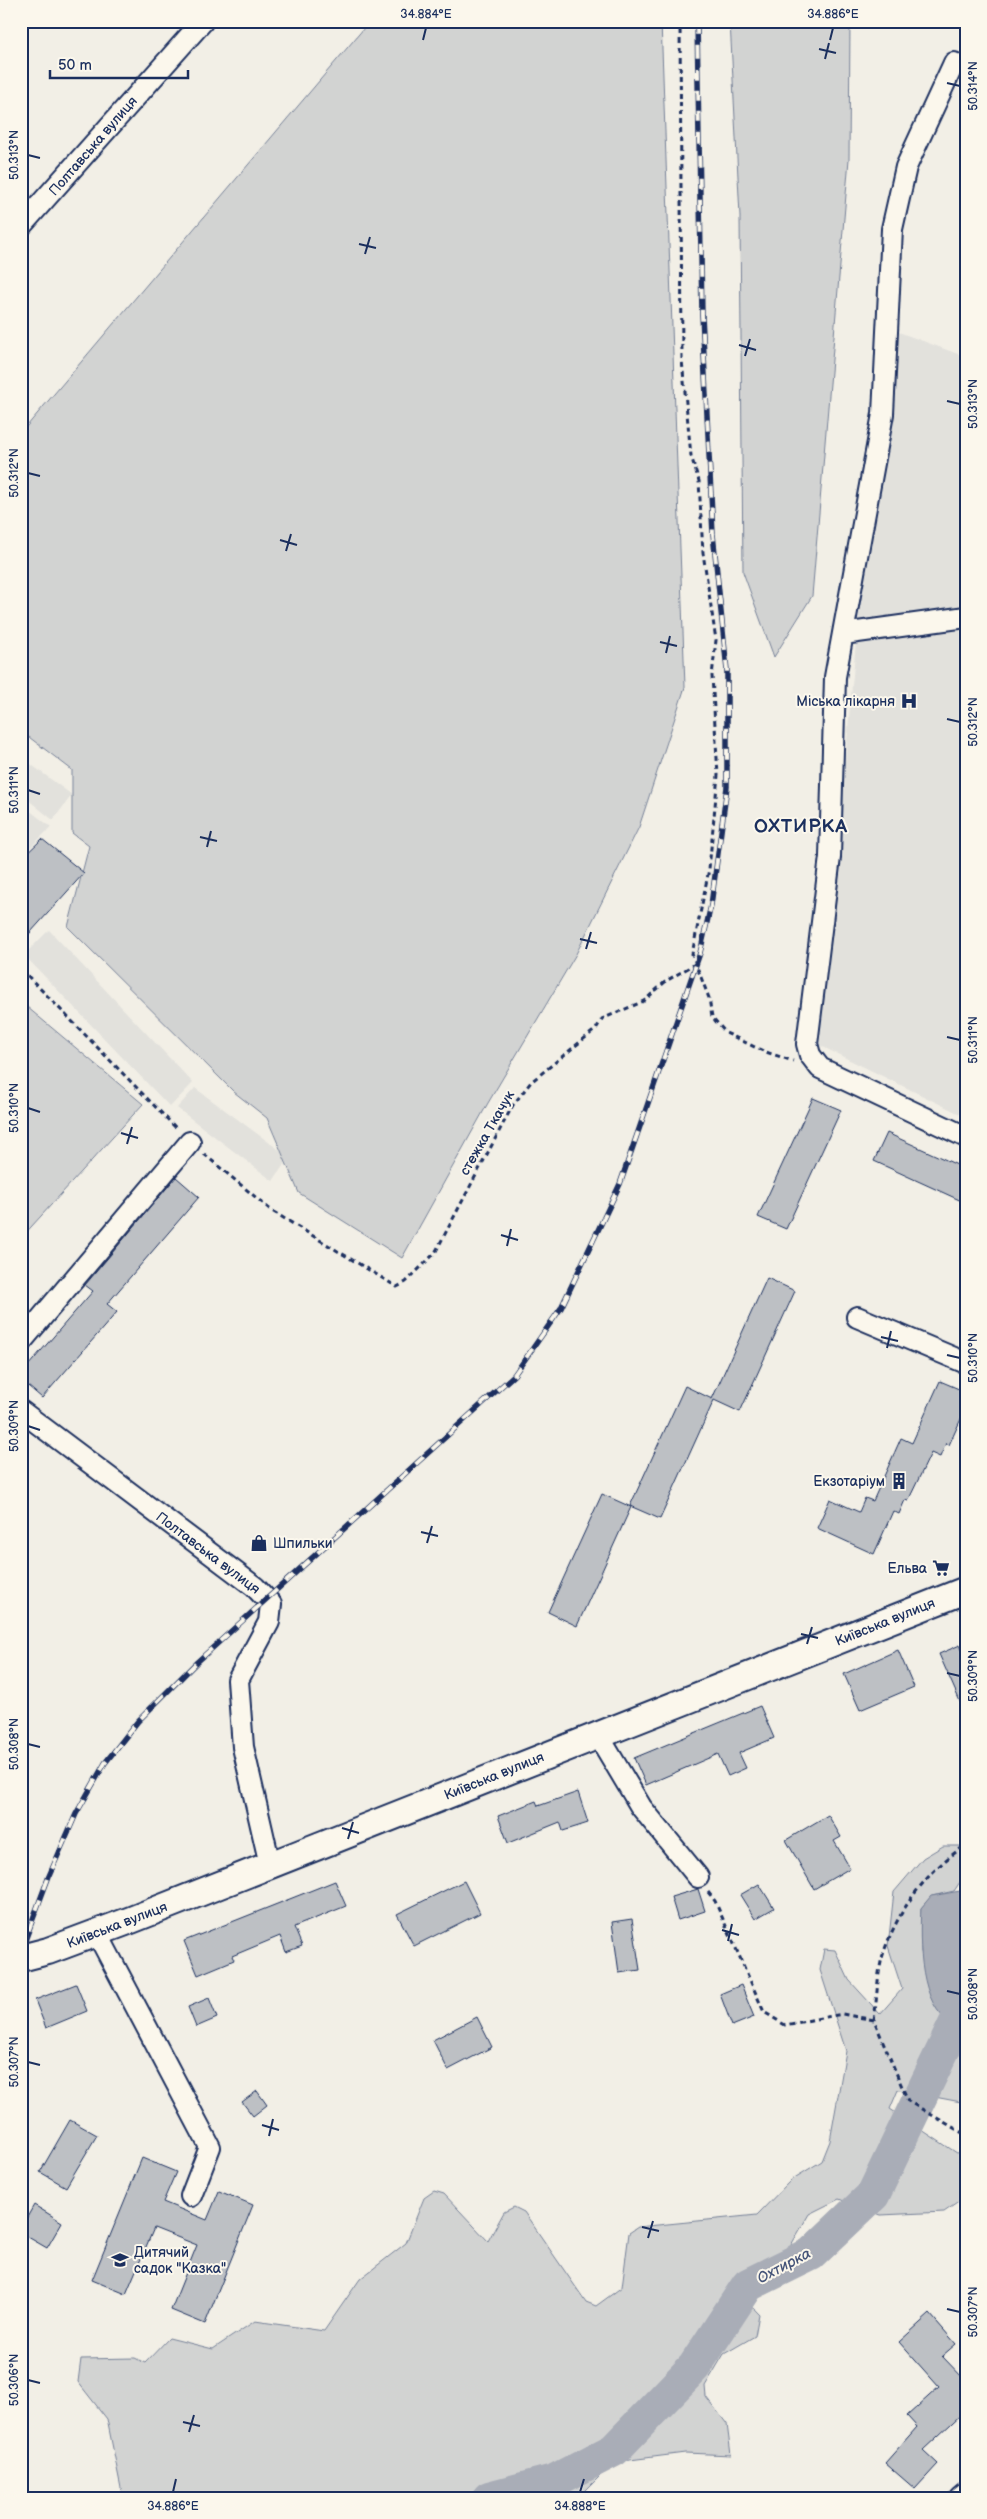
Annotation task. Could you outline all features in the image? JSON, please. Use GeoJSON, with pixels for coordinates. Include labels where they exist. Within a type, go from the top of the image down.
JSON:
{"type":"FeatureCollection","features":[{"type":"Feature","properties":{"kind":"main road","name":"Київська вулиця"},"geometry":{"type":"LineString","coordinates":[[21,1958],[48,1951],[97,1933],[965,1590]]}},
{"type":"Feature","properties":{"kind":"street","name":"Полтавська вулиця"},"geometry":{"type":"LineString","coordinates":[[21,226],[204,21]]}},
{"type":"Feature","properties":{"kind":"street"},"geometry":{"type":"LineString","coordinates":[[954,63],[906,167],[892,229],[883,414],[835,677],[830,857],[807,1044],[810,1056],[820,1068],[966,1138]]}},
{"type":"Feature","properties":{"kind":"street"},"geometry":{"type":"LineString","coordinates":[[843,634],[966,617]]}},
{"type":"Feature","properties":{"kind":"street"},"geometry":{"type":"LineString","coordinates":[[21,1342],[190,1142]]}},
{"type":"Feature","properties":{"kind":"street"},"geometry":{"type":"LineString","coordinates":[[857,1317],[966,1364]]}},
{"type":"Feature","properties":{"kind":"street","name":"Полтавська вулиця"},"geometry":{"type":"LineString","coordinates":[[21,1411],[255,1587],[271,1604],[269,1622],[238,1680],[243,1747],[270,1865]]}},
{"type":"Feature","properties":{"kind":"street"},"geometry":{"type":"LineString","coordinates":[[598,1735],[641,1807],[698,1877]]}},
{"type":"Feature","properties":{"kind":"street"},"geometry":{"type":"LineString","coordinates":[[97,1933],[210,2147],[191,2196]]}},
{"type":"Feature","properties":{"kind":"street"},"geometry":{"type":"LineString","coordinates":[[960,2498],[966,2493]]}},
{"type":"Feature","properties":{"kind":"path"},"geometry":{"type":"LineString","coordinates":[[680,21],[682,360],[691,456],[699,481],[703,553],[716,640],[712,676],[718,775],[709,869],[692,954],[709,998],[712,1017],[726,1033],[763,1051],[796,1062],[816,1063]]}},
{"type":"Feature","properties":{"kind":"path","name":"стежка Ткачук"},"geometry":{"type":"LineString","coordinates":[[398,1287],[406,1282],[435,1252],[513,1105],[532,1082],[566,1051],[596,1029],[602,1019],[644,1001],[666,981],[695,964]]}},
{"type":"Feature","properties":{"kind":"path"},"geometry":{"type":"LineString","coordinates":[[966,1844],[944,1859],[902,1910],[882,1959],[874,2020],[908,2101],[966,2134]]}},
{"type":"Feature","properties":{"kind":"path"},"geometry":{"type":"LineString","coordinates":[[698,1877],[715,1901],[764,2012],[784,2025],[842,2014],[874,2020]]}},
{"type":"Feature","properties":{"kind":"shaded area"},"geometry":{"type":"Polygon","coordinates":[[[370,21],[661,21],[685,687],[639,827],[576,954],[488,1103],[402,1258],[299,1193],[267,1118],[234,1092],[68,927],[89,846],[72,833],[72,770],[21,731],[21,433],[370,21]]]}},
{"type":"Feature","properties":{"kind":"shaded area"},"geometry":{"type":"Polygon","coordinates":[[[730,21],[850,21],[849,159],[812,596],[774,657],[743,572],[740,216],[730,21]]]}},
{"type":"Feature","properties":{"kind":"shaded area","name":"Міська лікарня"},"geometry":{"type":"Polygon","coordinates":[[[885,327],[966,357],[966,1117],[819,1045],[885,327]]]}},
{"type":"Feature","properties":{"kind":"shaded area"},"geometry":{"type":"Polygon","coordinates":[[[21,757],[72,795],[53,820],[21,794],[21,757]]]}},
{"type":"Feature","properties":{"kind":"shaded area"},"geometry":{"type":"Polygon","coordinates":[[[21,804],[51,827],[21,857],[21,804]]]}},
{"type":"Feature","properties":{"kind":"shaded area"},"geometry":{"type":"Polygon","coordinates":[[[49,930],[193,1083],[170,1107],[24,955],[49,930]]]}},
{"type":"Feature","properties":{"kind":"shaded area"},"geometry":{"type":"Polygon","coordinates":[[[21,1002],[143,1104],[21,1238],[21,1002]]]}},
{"type":"Feature","properties":{"kind":"shaded area"},"geometry":{"type":"Polygon","coordinates":[[[195,1088],[289,1157],[273,1181],[177,1108],[195,1088]]]}},
{"type":"Feature","properties":{"kind":"shaded area"},"geometry":{"type":"Polygon","coordinates":[[[943,1846],[966,1846],[966,1873],[954,1891],[932,1896],[921,1908],[921,1952],[953,2024],[966,2017],[966,2099],[961,2102],[898,2090],[890,2109],[966,2159],[966,2195],[944,2212],[881,2215],[839,2199],[809,2214],[787,2252],[745,2271],[737,2291],[759,2314],[755,2336],[724,2354],[705,2386],[706,2397],[727,2424],[731,2455],[685,2453],[614,2462],[578,2498],[123,2498],[107,2419],[78,2382],[81,2359],[135,2358],[145,2363],[169,2338],[213,2349],[255,2321],[324,2331],[360,2279],[406,2243],[424,2198],[434,2191],[444,2194],[488,2241],[504,2212],[514,2207],[524,2212],[586,2302],[596,2306],[622,2287],[629,2233],[638,2227],[757,2215],[791,2180],[822,2161],[830,2141],[846,2051],[820,1970],[824,1949],[835,1950],[849,1980],[880,2014],[902,1989],[888,1946],[894,1892],[923,1858],[943,1846]]]}},
{"type":"Feature","properties":{"kind":"shaded area"},"geometry":{"type":"Polygon","coordinates":[[[966,1890],[966,2017],[953,2024],[942,2016],[933,2003],[927,1989],[921,1955],[921,1908],[931,1896],[966,1890]]]}},
{"type":"Feature","properties":{"kind":"building"},"geometry":{"type":"Polygon","coordinates":[[[42,839],[84,873],[21,943],[21,859],[42,839]]]}},
{"type":"Feature","properties":{"kind":"building"},"geometry":{"type":"Polygon","coordinates":[[[813,1098],[841,1110],[786,1229],[758,1217],[813,1098]]]}},
{"type":"Feature","properties":{"kind":"building"},"geometry":{"type":"Polygon","coordinates":[[[887,1133],[966,1169],[966,1203],[874,1161],[887,1133]]]}},
{"type":"Feature","properties":{"kind":"building"},"geometry":{"type":"Polygon","coordinates":[[[176,1177],[199,1197],[107,1304],[117,1312],[42,1398],[21,1380],[21,1374],[93,1291],[85,1285],[176,1177]]]}},
{"type":"Feature","properties":{"kind":"building"},"geometry":{"type":"Polygon","coordinates":[[[767,1278],[795,1291],[740,1412],[714,1400],[660,1519],[630,1506],[685,1386],[712,1399],[767,1278]]]}},
{"type":"Feature","properties":{"kind":"building","name":"Екзотаріум"},"geometry":{"type":"Polygon","coordinates":[[[940,1381],[966,1392],[966,1408],[949,1445],[946,1443],[940,1457],[931,1453],[908,1501],[905,1500],[899,1514],[893,1511],[874,1554],[817,1528],[830,1499],[859,1512],[865,1498],[873,1501],[901,1438],[912,1443],[940,1381]]]}},
{"type":"Feature","properties":{"kind":"building"},"geometry":{"type":"Polygon","coordinates":[[[602,1494],[631,1507],[577,1626],[548,1612],[602,1494]]]}},
{"type":"Feature","properties":{"kind":"building"},"geometry":{"type":"Polygon","coordinates":[[[960,1645],[966,1660],[966,1715],[939,1654],[960,1645]]]}},
{"type":"Feature","properties":{"kind":"building"},"geometry":{"type":"Polygon","coordinates":[[[898,1650],[914,1687],[860,1710],[844,1674],[898,1650]]]}},
{"type":"Feature","properties":{"kind":"building"},"geometry":{"type":"Polygon","coordinates":[[[760,1706],[774,1738],[739,1753],[746,1768],[728,1776],[718,1754],[646,1785],[634,1758],[760,1706]]]}},
{"type":"Feature","properties":{"kind":"building"},"geometry":{"type":"Polygon","coordinates":[[[578,1792],[588,1823],[563,1831],[560,1822],[508,1843],[498,1816],[536,1801],[538,1806],[578,1792]]]}},
{"type":"Feature","properties":{"kind":"building"},"geometry":{"type":"Polygon","coordinates":[[[828,1815],[841,1837],[834,1841],[850,1868],[814,1889],[786,1840],[828,1815]]]}},
{"type":"Feature","properties":{"kind":"building"},"geometry":{"type":"Polygon","coordinates":[[[335,1881],[346,1906],[294,1927],[302,1946],[286,1952],[280,1936],[232,1956],[234,1960],[198,1975],[184,1941],[335,1881]]]}},
{"type":"Feature","properties":{"kind":"building"},"geometry":{"type":"Polygon","coordinates":[[[464,1881],[480,1913],[414,1946],[397,1914],[464,1881]]]}},
{"type":"Feature","properties":{"kind":"building"},"geometry":{"type":"Polygon","coordinates":[[[759,1884],[774,1908],[755,1919],[740,1895],[759,1884]]]}},
{"type":"Feature","properties":{"kind":"building"},"geometry":{"type":"Polygon","coordinates":[[[698,1889],[705,1911],[678,1920],[671,1897],[698,1889]]]}},
{"type":"Feature","properties":{"kind":"building"},"geometry":{"type":"Polygon","coordinates":[[[632,1919],[640,1970],[619,1973],[612,1922],[632,1919]]]}},
{"type":"Feature","properties":{"kind":"building"},"geometry":{"type":"Polygon","coordinates":[[[76,1984],[87,2011],[46,2028],[35,2000],[76,1984]]]}},
{"type":"Feature","properties":{"kind":"building"},"geometry":{"type":"Polygon","coordinates":[[[741,1985],[754,2017],[732,2026],[720,1994],[741,1985]]]}},
{"type":"Feature","properties":{"kind":"building"},"geometry":{"type":"Polygon","coordinates":[[[209,1998],[217,2018],[196,2027],[188,2007],[209,1998]]]}},
{"type":"Feature","properties":{"kind":"building"},"geometry":{"type":"Polygon","coordinates":[[[477,2017],[492,2047],[448,2070],[433,2040],[477,2017]]]}},
{"type":"Feature","properties":{"kind":"building"},"geometry":{"type":"Polygon","coordinates":[[[257,2091],[267,2105],[253,2116],[242,2102],[257,2091]]]}},
{"type":"Feature","properties":{"kind":"building"},"geometry":{"type":"Polygon","coordinates":[[[70,2120],[97,2135],[66,2187],[40,2172],[70,2120]]]}},
{"type":"Feature","properties":{"kind":"building","name":"Дитячий садок \"Казка\""},"geometry":{"type":"Polygon","coordinates":[[[142,2158],[176,2172],[163,2202],[207,2220],[219,2191],[253,2205],[205,2324],[171,2310],[197,2245],[154,2228],[126,2294],[92,2280],[142,2158]]]}},
{"type":"Feature","properties":{"kind":"building"},"geometry":{"type":"Polygon","coordinates":[[[34,2205],[62,2222],[47,2248],[21,2233],[21,2228],[34,2205]]]}},
{"type":"Feature","properties":{"kind":"building"},"geometry":{"type":"Polygon","coordinates":[[[930,2314],[956,2344],[942,2356],[966,2381],[966,2410],[923,2450],[938,2464],[915,2489],[885,2463],[917,2427],[907,2416],[939,2387],[899,2342],[930,2314]]]}},
{"type":"Feature","properties":{"kind":"waterway","name":"Охтирка"},"geometry":{"type":"LineString","coordinates":[[489,2498],[554,2481],[614,2450],[694,2367],[748,2285],[811,2254],[873,2195],[966,2002]]}},
{"type":"Feature","properties":{"kind":"railway"},"geometry":{"type":"LineString","coordinates":[[21,1951],[49,1876],[76,1814],[105,1763],[138,1721],[197,1662],[514,1375],[561,1308],[620,1184],[700,953],[711,905],[727,787],[727,670],[713,534],[702,315],[697,21]]}},
{"type":"Feature","properties":{"kind":"place","name":"Міська лікарня"},"geometry":{"type":"Point","coordinates":[909,701]}},
{"type":"Feature","properties":{"kind":"place","name":"Екзотаріум"},"geometry":{"type":"Point","coordinates":[899,1481]}},
{"type":"Feature","properties":{"kind":"place","name":"Шпильки"},"geometry":{"type":"Point","coordinates":[259,1543]}},
{"type":"Feature","properties":{"kind":"place","name":"Ельва"},"geometry":{"type":"Point","coordinates":[941,1568]}},
{"type":"Feature","properties":{"kind":"place","name":"Дитячий садок \"Казка\""},"geometry":{"type":"Point","coordinates":[120,2260]}},
{"type":"Feature","properties":{"kind":"district","name":"ОХТИРКА"},"geometry":{"type":"Point","coordinates":[801,826]}}]}
